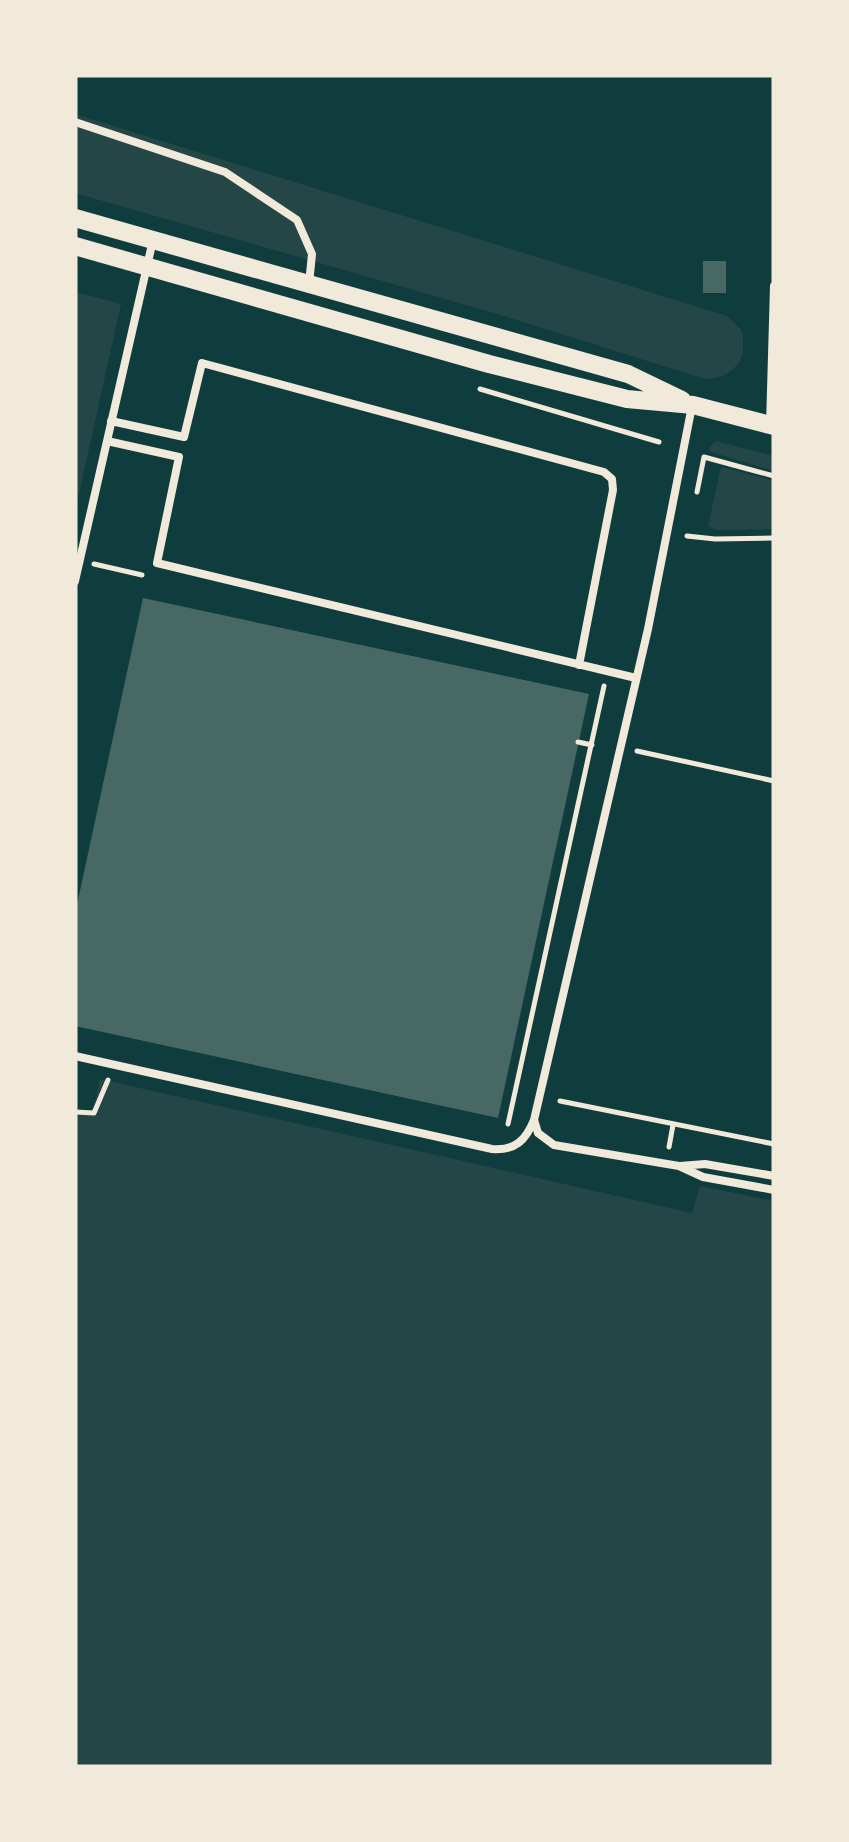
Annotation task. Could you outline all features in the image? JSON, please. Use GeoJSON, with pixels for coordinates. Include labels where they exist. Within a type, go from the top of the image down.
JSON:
{"type":"FeatureCollection","features":[{"type":"Feature","properties":{"kind":"street"},"geometry":{"type":"LineString","coordinates":[[75,218],[628,374],[693,405]]}},
{"type":"Feature","properties":{"kind":"street"},"geometry":{"type":"LineString","coordinates":[[75,246],[610,395],[693,405],[772,426]]}},
{"type":"Feature","properties":{"kind":"lane"},"geometry":{"type":"LineString","coordinates":[[75,122],[225,172],[297,220],[312,254],[309,284]]}},
{"type":"Feature","properties":{"kind":"lane"},"geometry":{"type":"LineString","coordinates":[[75,581],[152,240]]}},
{"type":"Feature","properties":{"kind":"lane"},"geometry":{"type":"LineString","coordinates":[[772,426],[774,286]]}},
{"type":"Feature","properties":{"kind":"lane"},"geometry":{"type":"LineString","coordinates":[[112,422],[184,438],[202,363],[604,472],[612,479],[613,490],[579,664]]}},
{"type":"Feature","properties":{"kind":"lane"},"geometry":{"type":"LineString","coordinates":[[75,1056],[492,1149],[514,1147],[523,1141],[534,1120],[636,678],[693,405]]}},
{"type":"Feature","properties":{"kind":"lane"},"geometry":{"type":"LineString","coordinates":[[107,441],[179,457],[157,563],[636,678]]}},
{"type":"Feature","properties":{"kind":"lane"},"geometry":{"type":"LineString","coordinates":[[534,1120],[538,1133],[554,1144],[680,1166],[706,1164],[774,1176]]}},
{"type":"Feature","properties":{"kind":"lane"},"geometry":{"type":"LineString","coordinates":[[680,1166],[703,1177],[774,1190]]}},
{"type":"Feature","properties":{"kind":"path"},"geometry":{"type":"LineString","coordinates":[[704,458],[774,476]]}},
{"type":"Feature","properties":{"kind":"path"},"geometry":{"type":"LineString","coordinates":[[687,536],[774,538]]}},
{"type":"Feature","properties":{"kind":"path"},"geometry":{"type":"LineString","coordinates":[[94,548],[91,563],[148,576]]}},
{"type":"Feature","properties":{"kind":"path"},"geometry":{"type":"LineString","coordinates":[[506,1133],[519,1091],[605,680]]}},
{"type":"Feature","properties":{"kind":"path"},"geometry":{"type":"LineString","coordinates":[[578,742],[592,745]]}},
{"type":"Feature","properties":{"kind":"path"},"geometry":{"type":"LineString","coordinates":[[637,753],[774,781]]}},
{"type":"Feature","properties":{"kind":"path"},"geometry":{"type":"LineString","coordinates":[[75,1112],[94,1114],[98,1110],[114,1064]]}},
{"type":"Feature","properties":{"kind":"path"},"geometry":{"type":"LineString","coordinates":[[504,1088],[519,1091]]}},
{"type":"Feature","properties":{"kind":"path"},"geometry":{"type":"LineString","coordinates":[[560,1101],[774,1144]]}},
{"type":"Feature","properties":{"kind":"shaded area"},"geometry":{"type":"Polygon","coordinates":[[[75,114],[727,316],[741,329],[741,357],[732,370],[705,379],[501,315],[75,193],[75,114]]]}},
{"type":"Feature","properties":{"kind":"shaded area"},"geometry":{"type":"Polygon","coordinates":[[[75,292],[121,304],[75,512],[75,292]]]}},
{"type":"Feature","properties":{"kind":"shaded area"},"geometry":{"type":"Polygon","coordinates":[[[716,441],[774,456],[774,471],[711,452],[709,447],[716,441]]]}},
{"type":"Feature","properties":{"kind":"shaded area"},"geometry":{"type":"Polygon","coordinates":[[[721,467],[774,481],[774,529],[716,530],[708,526],[721,467]]]}},
{"type":"Feature","properties":{"kind":"shaded area"},"geometry":{"type":"Polygon","coordinates":[[[100,1079],[692,1213],[700,1186],[774,1201],[774,1767],[75,1767],[75,1109],[93,1111],[100,1079]]]}},
{"type":"Feature","properties":{"kind":"building"},"geometry":{"type":"Polygon","coordinates":[[[703,261],[726,261],[726,293],[703,293],[703,261]]]}},
{"type":"Feature","properties":{"kind":"building"},"geometry":{"type":"Polygon","coordinates":[[[143,598],[589,694],[498,1118],[75,1026],[75,914],[143,598]]]}}]}
